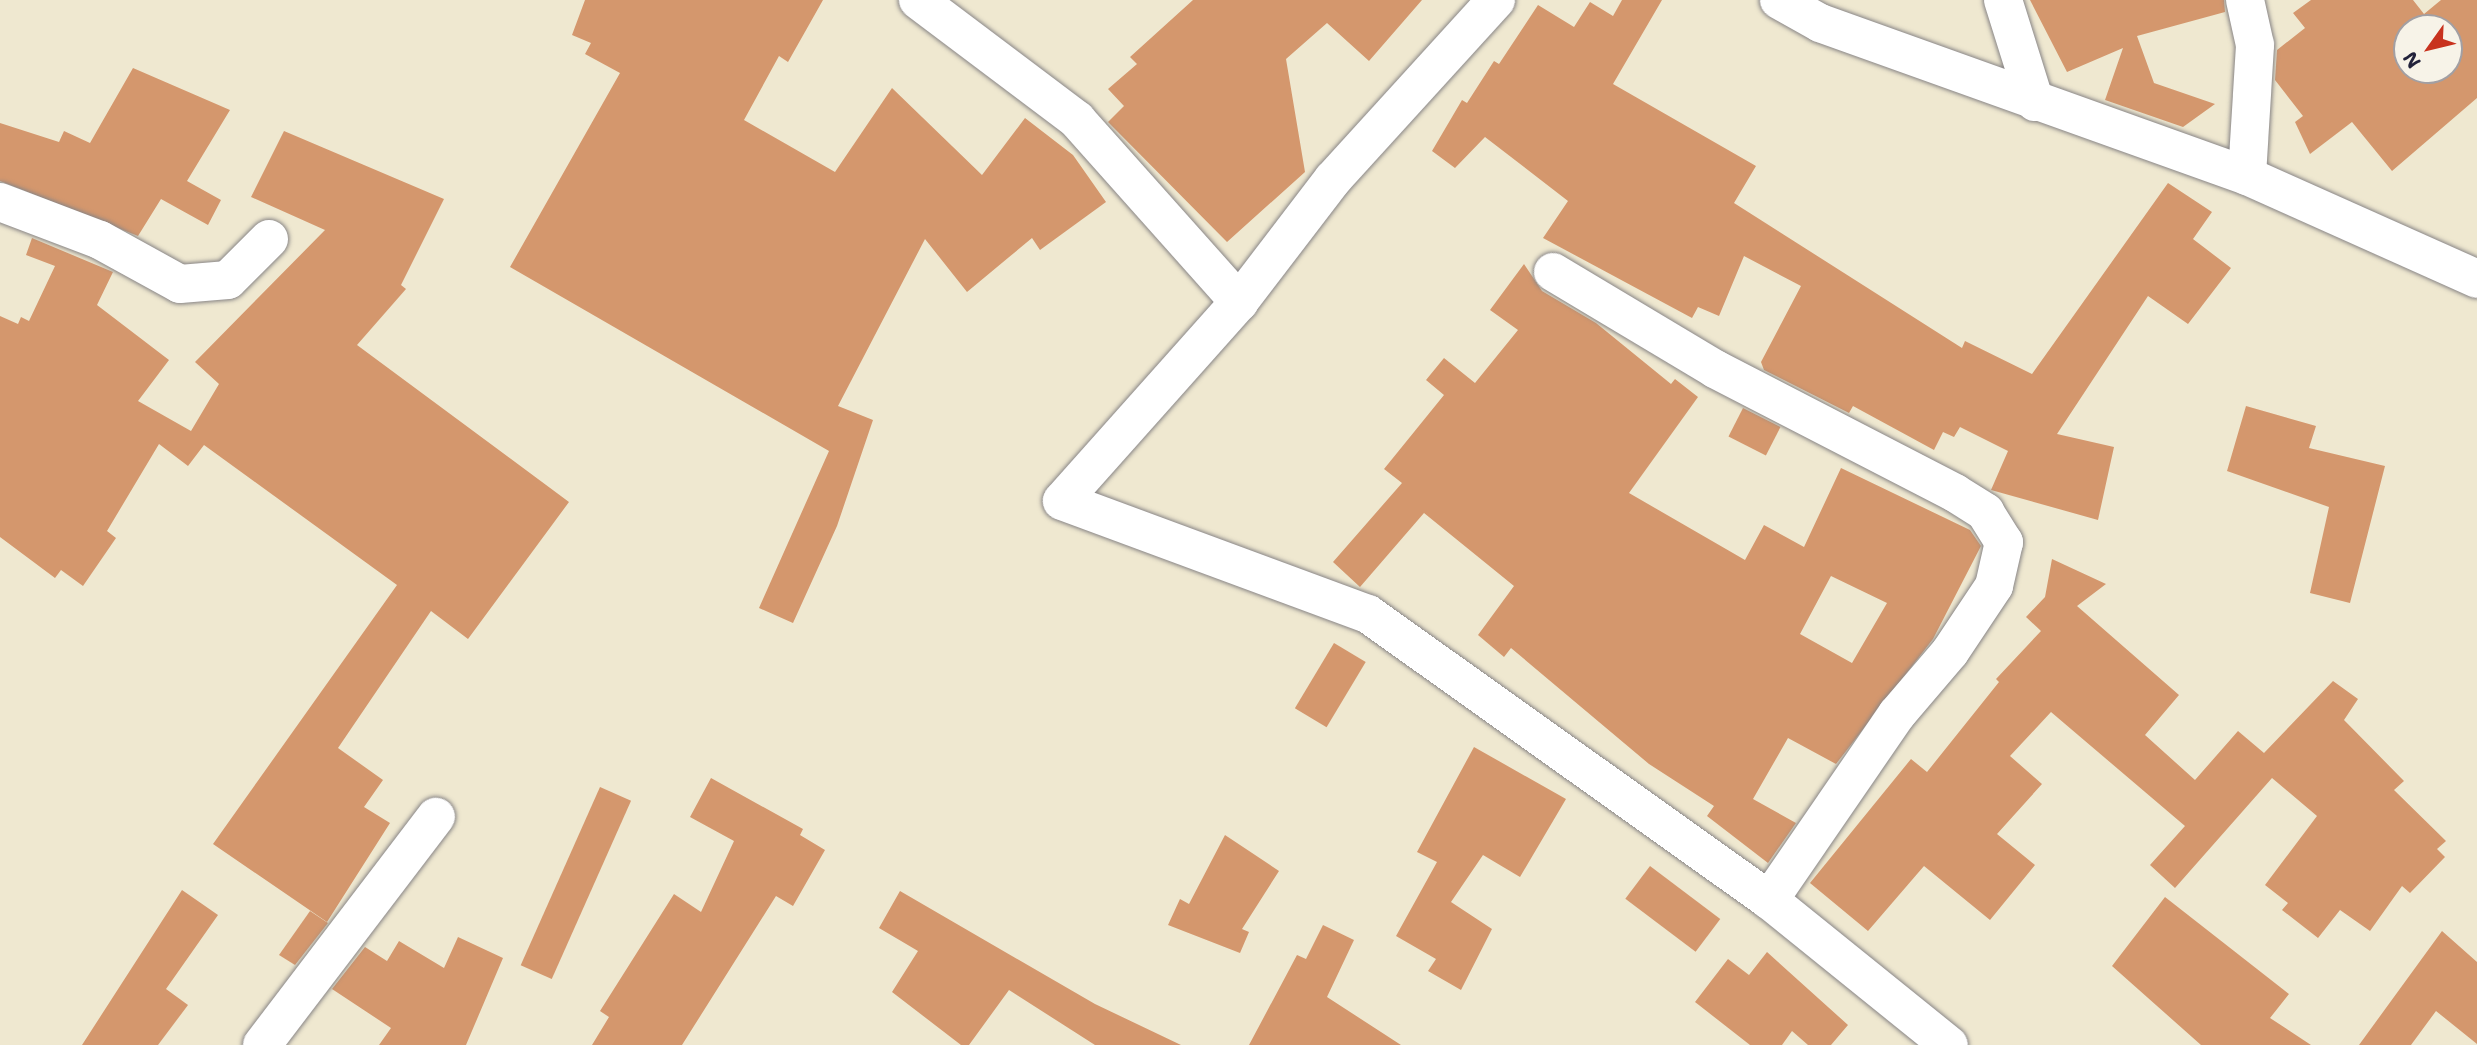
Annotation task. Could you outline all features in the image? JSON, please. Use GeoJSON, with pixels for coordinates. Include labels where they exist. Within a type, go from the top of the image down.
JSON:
{"type":"FeatureCollection","features":[{"type":"Feature","properties":{"kind":"street"},"geometry":{"type":"LineString","coordinates":[[918,0],[1077,120],[1239,302]]}},
{"type":"Feature","properties":{"kind":"street"},"geometry":{"type":"LineString","coordinates":[[1496,0],[1333,179],[1239,302],[1062,501],[1368,614],[1769,900],[1949,1045]]}},
{"type":"Feature","properties":{"kind":"street"},"geometry":{"type":"LineString","coordinates":[[1779,0],[1825,11],[2035,102],[2247,176],[2477,279]]}},
{"type":"Feature","properties":{"kind":"street"},"geometry":{"type":"LineString","coordinates":[[2003,0],[2035,102]]}},
{"type":"Feature","properties":{"kind":"street"},"geometry":{"type":"LineString","coordinates":[[2245,0],[2255,45],[2247,176]]}},
{"type":"Feature","properties":{"kind":"street"},"geometry":{"type":"LineString","coordinates":[[0,202],[100,240],[180,285],[228,280],[269,239]]}},
{"type":"Feature","properties":{"kind":"street"},"geometry":{"type":"LineString","coordinates":[[1553,272],[1715,369],[1955,493],[1985,512],[2004,542],[1994,586],[1769,900]]}},
{"type":"Feature","properties":{"kind":"street"},"geometry":{"type":"LineString","coordinates":[[262,1045],[436,817]]}},
{"type":"Feature","properties":{"kind":"building"},"geometry":{"type":"Polygon","coordinates":[[[585,0],[823,0],[788,62],[779,56],[744,120],[835,172],[892,88],[982,175],[1025,118],[1073,155],[1106,202],[1040,250],[1032,238],[967,292],[925,239],[838,406],[873,420],[837,526],[793,623],[759,608],[829,451],[510,267],[620,73],[585,54],[591,43],[572,35],[585,0]]]}},
{"type":"Feature","properties":{"kind":"building"},"geometry":{"type":"Polygon","coordinates":[[[1193,0],[1422,0],[1369,61],[1327,23],[1286,59],[1305,172],[1227,242],[1108,122],[1124,106],[1108,89],[1137,64],[1130,57],[1193,0]]]}},
{"type":"Feature","properties":{"kind":"building"},"geometry":{"type":"Polygon","coordinates":[[[1622,0],[1662,0],[1613,84],[1756,166],[1734,203],[1962,348],[1965,341],[2032,374],[2168,183],[2212,212],[2193,239],[2231,268],[2188,324],[2148,296],[2057,434],[2114,447],[2098,520],[1991,490],[2008,451],[1960,427],[1954,437],[1943,432],[1934,450],[1853,406],[1849,413],[1764,370],[1761,362],[1801,286],[1744,256],[1719,316],[1698,307],[1692,318],[1543,238],[1568,201],[1485,137],[1455,168],[1432,151],[1462,100],[1467,103],[1494,61],[1499,64],[1538,5],[1574,27],[1590,2],[1613,16],[1622,0]]]}},
{"type":"Feature","properties":{"kind":"building"},"geometry":{"type":"Polygon","coordinates":[[[2030,0],[2224,0],[2225,12],[2137,36],[2154,83],[2215,104],[2183,127],[2105,100],[2123,48],[2067,72],[2030,0]]]}},
{"type":"Feature","properties":{"kind":"building"},"geometry":{"type":"Polygon","coordinates":[[[2311,0],[2413,0],[2424,14],[2441,0],[2477,0],[2477,98],[2392,171],[2352,122],[2310,154],[2295,122],[2303,116],[2275,80],[2277,50],[2305,28],[2293,13],[2311,0]]]}},
{"type":"Feature","properties":{"kind":"building"},"geometry":{"type":"Polygon","coordinates":[[[133,68],[230,110],[187,181],[221,200],[208,225],[161,199],[138,236],[0,181],[0,123],[59,142],[64,131],[90,143],[133,68]]]}},
{"type":"Feature","properties":{"kind":"building"},"geometry":{"type":"Polygon","coordinates":[[[284,131],[444,199],[401,285],[406,289],[357,345],[569,502],[468,639],[431,611],[338,748],[383,780],[364,807],[390,823],[327,922],[213,844],[397,585],[204,445],[188,466],[159,444],[107,531],[116,538],[83,586],[61,570],[55,578],[0,537],[0,316],[18,324],[21,317],[29,321],[55,266],[26,255],[32,238],[113,272],[97,305],[169,360],[138,401],[191,431],[219,384],[195,362],[325,230],[251,197],[284,131]]]}},
{"type":"Feature","properties":{"kind":"building"},"geometry":{"type":"Polygon","coordinates":[[[1524,264],[1542,291],[1596,323],[1671,384],[1675,379],[1698,397],[1629,493],[1745,560],[1764,525],[1804,547],[1841,468],[1970,530],[1981,546],[1933,639],[1836,764],[1788,738],[1753,799],[1796,823],[1768,863],[1707,816],[1714,806],[1649,764],[1511,648],[1504,657],[1478,635],[1514,586],[1424,513],[1360,587],[1333,562],[1402,483],[1384,469],[1444,395],[1426,380],[1444,358],[1475,383],[1518,330],[1490,310],[1524,264]],[[1831,576],[1800,634],[1852,663],[1887,603],[1831,576]]]}},
{"type":"Feature","properties":{"kind":"building"},"geometry":{"type":"Polygon","coordinates":[[[2246,406],[2316,426],[2309,448],[2385,466],[2350,603],[2310,593],[2329,507],[2227,471],[2246,406]]]}},
{"type":"Feature","properties":{"kind":"building"},"geometry":{"type":"Polygon","coordinates":[[[1743,408],[1780,427],[1766,456],[1728,437],[1743,408]]]}},
{"type":"Feature","properties":{"kind":"building"},"geometry":{"type":"Polygon","coordinates":[[[2052,559],[2106,584],[2077,606],[2179,695],[2145,735],[2195,780],[2238,731],[2264,753],[2333,681],[2358,699],[2344,720],[2404,781],[2394,790],[2446,841],[2437,849],[2445,857],[2410,893],[2402,886],[2370,931],[2340,910],[2318,938],[2282,910],[2288,903],[2265,885],[2317,816],[2272,778],[2175,888],[2150,865],[2185,826],[2051,712],[2010,756],[2042,784],[1997,834],[2035,865],[1990,920],[1924,866],[1868,931],[1810,883],[1911,759],[1927,772],[1999,682],[1996,679],[2041,631],[2026,617],[2045,597],[2052,559]]]}},
{"type":"Feature","properties":{"kind":"building"},"geometry":{"type":"Polygon","coordinates":[[[1334,643],[1366,662],[1327,727],[1295,708],[1334,643]]]}},
{"type":"Feature","properties":{"kind":"building"},"geometry":{"type":"Polygon","coordinates":[[[1474,747],[1566,799],[1520,877],[1483,855],[1451,902],[1492,929],[1461,990],[1428,971],[1436,959],[1396,936],[1437,862],[1417,852],[1474,747]]]}},
{"type":"Feature","properties":{"kind":"building"},"geometry":{"type":"Polygon","coordinates":[[[711,778],[803,829],[800,835],[825,850],[793,906],[776,896],[682,1045],[592,1045],[609,1017],[600,1011],[674,894],[701,912],[734,841],[690,817],[711,778]]]}},
{"type":"Feature","properties":{"kind":"building"},"geometry":{"type":"Polygon","coordinates":[[[600,787],[631,801],[552,979],[521,965],[600,787]]]}},
{"type":"Feature","properties":{"kind":"building"},"geometry":{"type":"Polygon","coordinates":[[[1225,835],[1279,871],[1242,929],[1249,932],[1240,953],[1168,925],[1180,899],[1189,904],[1225,835]]]}},
{"type":"Feature","properties":{"kind":"building"},"geometry":{"type":"Polygon","coordinates":[[[1650,866],[1720,919],[1696,952],[1625,899],[1650,866]]]}},
{"type":"Feature","properties":{"kind":"building"},"geometry":{"type":"Polygon","coordinates":[[[182,890],[218,915],[166,989],[188,1005],[158,1045],[82,1045],[182,890]]]}},
{"type":"Feature","properties":{"kind":"building"},"geometry":{"type":"Polygon","coordinates":[[[900,891],[1095,1004],[1181,1045],[1095,1045],[1009,990],[969,1045],[961,1045],[892,992],[918,951],[879,928],[900,891]]]}},
{"type":"Feature","properties":{"kind":"building"},"geometry":{"type":"Polygon","coordinates":[[[2165,897],[2289,994],[2270,1018],[2311,1045],[2201,1045],[2112,966],[2165,897]]]}},
{"type":"Feature","properties":{"kind":"building"},"geometry":{"type":"Polygon","coordinates":[[[310,911],[328,923],[295,965],[279,955],[310,911]]]}},
{"type":"Feature","properties":{"kind":"building"},"geometry":{"type":"Polygon","coordinates":[[[1323,925],[1354,940],[1327,997],[1401,1045],[1249,1045],[1297,955],[1306,959],[1323,925]]]}},
{"type":"Feature","properties":{"kind":"building"},"geometry":{"type":"Polygon","coordinates":[[[2442,931],[2477,962],[2477,1044],[2436,1011],[2411,1045],[2359,1045],[2442,931]]]}},
{"type":"Feature","properties":{"kind":"building"},"geometry":{"type":"Polygon","coordinates":[[[458,937],[503,958],[466,1045],[379,1045],[391,1028],[332,989],[365,947],[387,961],[399,941],[444,968],[458,937]]]}},
{"type":"Feature","properties":{"kind":"building"},"geometry":{"type":"Polygon","coordinates":[[[1767,952],[1848,1025],[1831,1045],[1808,1045],[1792,1031],[1782,1045],[1750,1045],[1695,1002],[1728,959],[1749,975],[1767,952]]]}}]}
